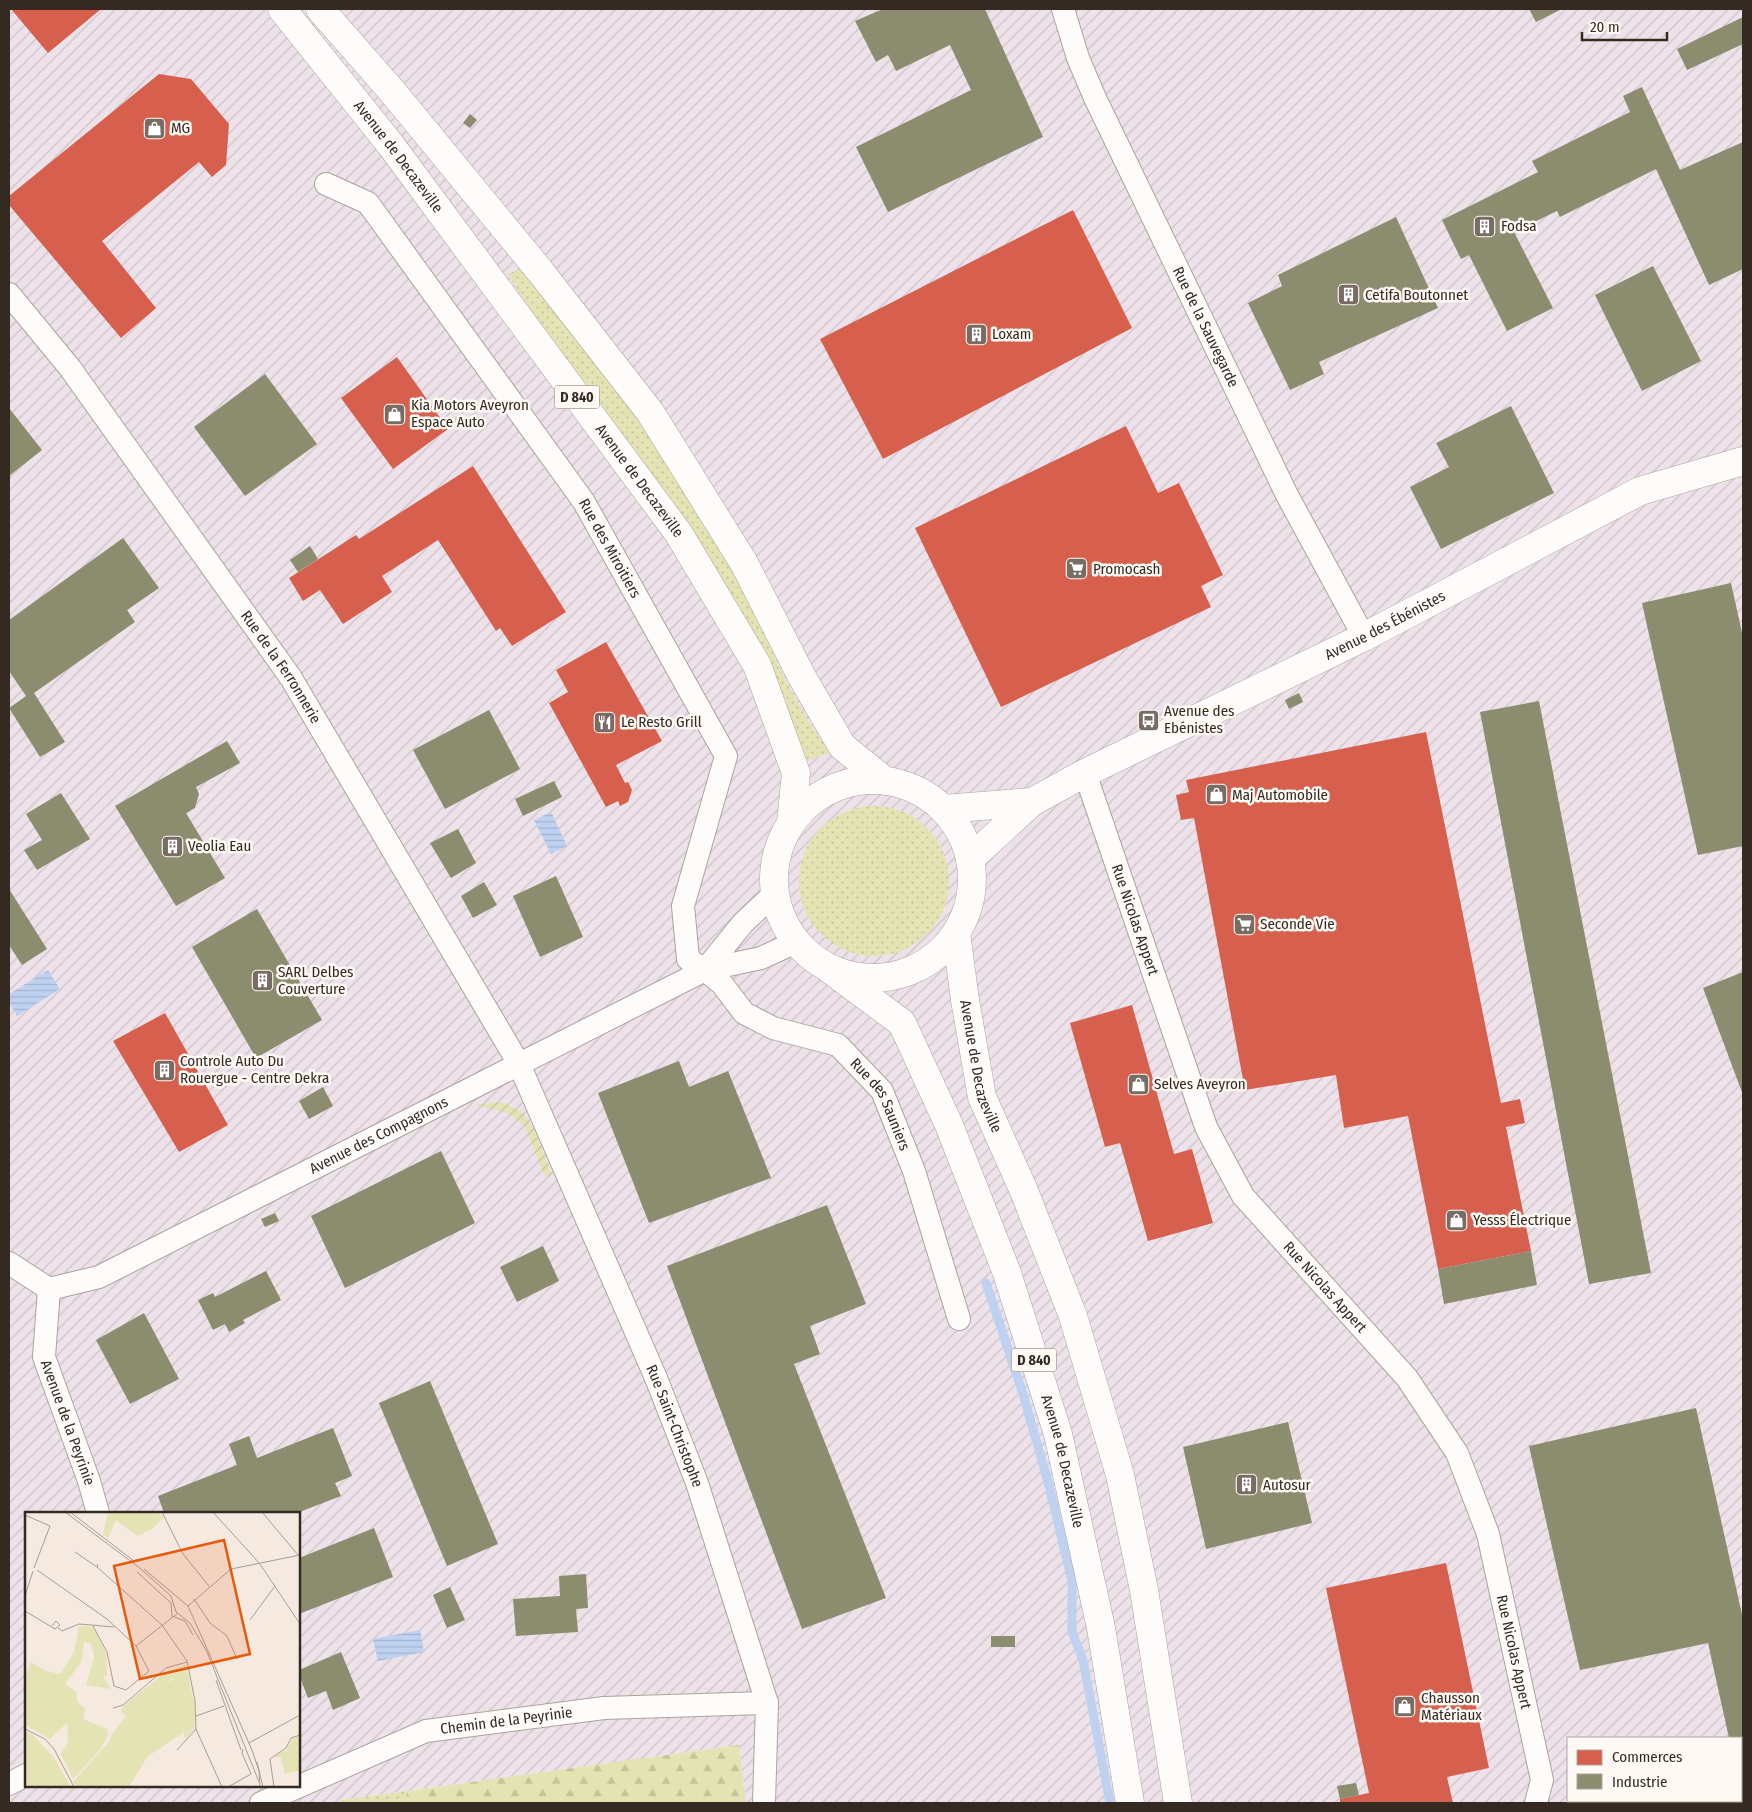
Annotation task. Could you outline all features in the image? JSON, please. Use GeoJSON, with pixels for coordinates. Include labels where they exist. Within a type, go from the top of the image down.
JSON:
{"type":"FeatureCollection","features":[{"type":"Feature","properties":{"kind":"main road","name":"Avenue de Decazeville"},"geometry":{"type":"LineString","coordinates":[[282,9],[390,144],[679,534],[757,665],[796,773],[791,823],[782,839],[776,857],[773,876],[774,894],[782,919],[796,942],[806,952],[902,1023],[949,1125],[1007,1273],[1058,1434],[1101,1628],[1130,1803]]}},
{"type":"Feature","properties":{"kind":"main road"},"geometry":{"type":"LineString","coordinates":[[320,9],[391,90],[540,271],[650,412],[744,563],[802,677],[842,746],[885,781]]}},
{"type":"Feature","properties":{"kind":"main road","name":"Avenue des Ébénistes"},"geometry":{"type":"LineString","coordinates":[[970,859],[1032,802],[1085,773],[1364,637],[1640,491],[1743,460]]}},
{"type":"Feature","properties":{"kind":"main road"},"geometry":{"type":"LineString","coordinates":[[791,823],[802,809],[816,797],[832,788],[867,780],[901,784],[917,790],[943,809],[956,824],[970,859],[971,898],[966,916],[945,948],[932,959],[916,969],[899,975],[881,978],[845,975],[828,968]]}},
{"type":"Feature","properties":{"kind":"main road","name":"Avenue des Ébénistes"},"geometry":{"type":"LineString","coordinates":[[943,809],[1032,802]]}},
{"type":"Feature","properties":{"kind":"main road","name":"Avenue de Decazeville"},"geometry":{"type":"LineString","coordinates":[[956,933],[965,1000],[982,1097],[1024,1191],[1073,1316],[1120,1475],[1144,1590],[1178,1803]]}},
{"type":"Feature","properties":{"kind":"street","name":"Rue de la Sauvegarde"},"geometry":{"type":"LineString","coordinates":[[1063,9],[1078,58],[1099,107],[1287,495],[1364,637]]}},
{"type":"Feature","properties":{"kind":"street","name":"Rue des Miroitiers"},"geometry":{"type":"LineString","coordinates":[[326,184],[368,204],[584,502],[726,756],[683,906],[688,959],[706,970]]}},
{"type":"Feature","properties":{"kind":"street","name":"Rue de la Ferronnerie"},"geometry":{"type":"LineString","coordinates":[[9,294],[70,368],[291,678],[519,1064]]}},
{"type":"Feature","properties":{"kind":"street","name":"Rue Nicolas Appert"},"geometry":{"type":"LineString","coordinates":[[1085,773],[1206,1127],[1243,1196],[1407,1378],[1457,1453],[1490,1544],[1542,1780],[1536,1803]]}},
{"type":"Feature","properties":{"kind":"street","name":"Avenue des Compagnons"},"geometry":{"type":"LineString","coordinates":[[706,970],[743,923],[774,894]]}},
{"type":"Feature","properties":{"kind":"street","name":"Avenue des Compagnons"},"geometry":{"type":"LineString","coordinates":[[49,1289],[99,1277],[706,970],[761,958],[796,942]]}},
{"type":"Feature","properties":{"kind":"street","name":"Rue des Sauniers"},"geometry":{"type":"LineString","coordinates":[[706,970],[722,984],[744,1013],[773,1028],[838,1045],[882,1091],[914,1171],[959,1319]]}},
{"type":"Feature","properties":{"kind":"street","name":"Rue Saint-Christophe"},"geometry":{"type":"LineString","coordinates":[[519,1064],[656,1378],[697,1483],[767,1702],[764,1803]]}},
{"type":"Feature","properties":{"kind":"street"},"geometry":{"type":"LineString","coordinates":[[9,1263],[49,1289]]}},
{"type":"Feature","properties":{"kind":"street","name":"Avenue de la Peyrinie"},"geometry":{"type":"LineString","coordinates":[[49,1289],[44,1357],[89,1481],[98,1512]]}},
{"type":"Feature","properties":{"kind":"street","name":"Chemin de la Peyrinie"},"geometry":{"type":"LineString","coordinates":[[300,1786],[426,1731],[604,1708],[767,1702]]}},
{"type":"Feature","properties":{"kind":"street"},"geometry":{"type":"LineString","coordinates":[[9,1784],[25,1775]]}},
{"type":"Feature","properties":{"kind":"street","name":"Chemin de la Peyrinie"},"geometry":{"type":"LineString","coordinates":[[261,1803],[298,1787]]}},
{"type":"Feature","properties":{"kind":"shaded area"},"geometry":{"type":"Polygon","coordinates":[[[9,9],[1743,9],[1743,1803],[746,1803],[739,1745],[342,1800],[335,1803],[9,1803],[9,9]]]}},
{"type":"Feature","properties":{"kind":"green space"},"geometry":{"type":"Polygon","coordinates":[[[521,269],[572,330],[608,378],[664,460],[733,573],[802,710],[831,752],[804,762],[610,428],[507,274],[521,269]]]}},
{"type":"Feature","properties":{"kind":"green space"},"geometry":{"type":"Polygon","coordinates":[[[874,806],[889,807],[903,811],[916,818],[927,828],[937,839],[944,852],[948,866],[948,896],[944,910],[937,923],[927,934],[916,944],[903,951],[889,955],[874,956],[859,955],[845,951],[832,944],[821,934],[811,923],[804,910],[800,896],[799,881],[800,866],[804,852],[811,839],[821,828],[832,818],[845,811],[859,807],[874,806]]]}},
{"type":"Feature","properties":{"kind":"green space"},"geometry":{"type":"Polygon","coordinates":[[[501,1102],[521,1111],[533,1127],[552,1175],[545,1177],[525,1127],[508,1113],[475,1105],[501,1102]]]}},
{"type":"Feature","properties":{"kind":"green space"},"geometry":{"type":"Polygon","coordinates":[[[739,1745],[746,1803],[406,1803],[407,1791],[739,1745]]]}},
{"type":"Feature","properties":{"kind":"green space"},"geometry":{"type":"Polygon","coordinates":[[[407,1791],[406,1803],[337,1803],[342,1800],[407,1791]]]}},
{"type":"Feature","properties":{"kind":"water"},"geometry":{"type":"Polygon","coordinates":[[[551,812],[567,846],[551,854],[534,820],[551,812]]]}},
{"type":"Feature","properties":{"kind":"water"},"geometry":{"type":"Polygon","coordinates":[[[48,970],[60,989],[17,1016],[9,1002],[9,994],[48,970]]]}},
{"type":"Feature","properties":{"kind":"water"},"geometry":{"type":"Polygon","coordinates":[[[420,1630],[424,1652],[378,1661],[373,1639],[420,1630]]]}},
{"type":"Feature","properties":{"kind":"building: Commerces"},"geometry":{"type":"Polygon","coordinates":[[[11,9],[101,9],[48,53],[11,9]]]}},
{"type":"Feature","properties":{"kind":"building: Commerces"},"geometry":{"type":"Polygon","coordinates":[[[159,74],[191,79],[229,124],[226,165],[212,177],[199,162],[102,241],[156,308],[121,338],[9,205],[9,196],[159,74]]]}},
{"type":"Feature","properties":{"kind":"building: Commerces","name":"Loxam"},"geometry":{"type":"Polygon","coordinates":[[[1073,210],[1132,328],[883,459],[820,339],[1073,210]]]}},
{"type":"Feature","properties":{"kind":"building: Commerces","name":"Kia Motors Aveyron Espace Auto"},"geometry":{"type":"Polygon","coordinates":[[[397,357],[448,429],[393,469],[341,398],[397,357]]]}},
{"type":"Feature","properties":{"kind":"building: Commerces","name":"Promocash"},"geometry":{"type":"Polygon","coordinates":[[[1126,426],[1158,493],[1179,483],[1223,575],[1201,586],[1211,607],[1001,707],[915,528],[1126,426]]]}},
{"type":"Feature","properties":{"kind":"building: Commerces"},"geometry":{"type":"Polygon","coordinates":[[[473,466],[566,612],[512,646],[500,628],[496,631],[438,540],[382,576],[392,592],[343,624],[320,590],[303,601],[289,578],[356,535],[359,539],[473,466]]]}},
{"type":"Feature","properties":{"kind":"building: Commerces","name":"Le Resto Grill"},"geometry":{"type":"Polygon","coordinates":[[[606,642],[662,741],[616,765],[625,783],[628,782],[632,790],[628,802],[620,806],[618,801],[606,807],[549,703],[568,692],[556,670],[606,642]]]}},
{"type":"Feature","properties":{"kind":"building: Commerces"},"geometry":{"type":"Polygon","coordinates":[[[1426,732],[1501,1103],[1520,1099],[1525,1123],[1506,1127],[1531,1251],[1438,1269],[1408,1116],[1344,1128],[1336,1075],[1245,1090],[1194,818],[1181,820],[1176,795],[1189,792],[1186,780],[1426,732]]]}},
{"type":"Feature","properties":{"kind":"building: Commerces"},"geometry":{"type":"Polygon","coordinates":[[[1132,1005],[1174,1154],[1192,1149],[1213,1223],[1148,1241],[1120,1143],[1105,1147],[1070,1023],[1132,1005]]]}},
{"type":"Feature","properties":{"kind":"building: Commerces","name":"Controle Auto Du Rouergue - Centre Dekra"},"geometry":{"type":"Polygon","coordinates":[[[165,1013],[228,1125],[179,1152],[113,1041],[165,1013]]]}},
{"type":"Feature","properties":{"kind":"building: Commerces"},"geometry":{"type":"Polygon","coordinates":[[[1446,1563],[1489,1768],[1447,1777],[1453,1803],[1340,1803],[1340,1799],[1369,1793],[1326,1588],[1446,1563]]]}},
{"type":"Feature","properties":{"kind":"building: Industrie"},"geometry":{"type":"Polygon","coordinates":[[[883,9],[985,9],[1043,137],[888,212],[856,147],[971,90],[950,45],[896,71],[888,55],[876,62],[855,21],[883,9]]]}},
{"type":"Feature","properties":{"kind":"building: Industrie"},"geometry":{"type":"Polygon","coordinates":[[[1529,9],[1562,9],[1536,22],[1529,9]]]}},
{"type":"Feature","properties":{"kind":"building: Industrie"},"geometry":{"type":"Polygon","coordinates":[[[1743,17],[1743,44],[1687,70],[1677,49],[1743,17]]]}},
{"type":"Feature","properties":{"kind":"building: Industrie","name":"Fodsa"},"geometry":{"type":"Polygon","coordinates":[[[1642,87],[1680,170],[1743,142],[1743,269],[1709,285],[1656,169],[1560,217],[1557,211],[1514,232],[1553,308],[1507,331],[1469,255],[1461,259],[1442,220],[1538,172],[1532,161],[1630,112],[1623,96],[1642,87]]]}},
{"type":"Feature","properties":{"kind":"building: Industrie"},"geometry":{"type":"Polygon","coordinates":[[[470,114],[477,120],[470,128],[463,123],[470,114]]]}},
{"type":"Feature","properties":{"kind":"building: Industrie","name":"Cetifa Boutonnet"},"geometry":{"type":"Polygon","coordinates":[[[1396,217],[1438,308],[1319,362],[1324,374],[1290,390],[1248,303],[1282,286],[1278,275],[1396,217]]]}},
{"type":"Feature","properties":{"kind":"building: Industrie"},"geometry":{"type":"Polygon","coordinates":[[[1653,266],[1701,361],[1642,391],[1595,295],[1653,266]]]}},
{"type":"Feature","properties":{"kind":"building: Industrie"},"geometry":{"type":"Polygon","coordinates":[[[265,374],[317,444],[245,496],[194,427],[265,374]]]}},
{"type":"Feature","properties":{"kind":"building: Industrie"},"geometry":{"type":"Polygon","coordinates":[[[1511,406],[1554,493],[1441,549],[1410,487],[1449,467],[1436,443],[1511,406]]]}},
{"type":"Feature","properties":{"kind":"building: Industrie"},"geometry":{"type":"Polygon","coordinates":[[[9,408],[42,450],[9,476],[9,408]]]}},
{"type":"Feature","properties":{"kind":"building: Industrie"},"geometry":{"type":"Polygon","coordinates":[[[123,538],[159,588],[127,610],[135,622],[34,693],[65,742],[40,757],[9,708],[26,696],[9,671],[9,620],[123,538]]]}},
{"type":"Feature","properties":{"kind":"building: Industrie"},"geometry":{"type":"Polygon","coordinates":[[[310,546],[318,559],[298,572],[290,560],[310,546]]]}},
{"type":"Feature","properties":{"kind":"building: Industrie"},"geometry":{"type":"Polygon","coordinates":[[[1731,583],[1743,637],[1743,846],[1698,855],[1642,603],[1731,583]]]}},
{"type":"Feature","properties":{"kind":"building: Industrie"},"geometry":{"type":"Polygon","coordinates":[[[1299,693],[1303,702],[1289,709],[1285,700],[1299,693]]]}},
{"type":"Feature","properties":{"kind":"building: Industrie"},"geometry":{"type":"Polygon","coordinates":[[[1539,701],[1651,1273],[1589,1284],[1480,712],[1539,701]]]}},
{"type":"Feature","properties":{"kind":"building: Industrie"},"geometry":{"type":"Polygon","coordinates":[[[489,710],[520,769],[445,809],[413,750],[489,710]]]}},
{"type":"Feature","properties":{"kind":"building: Industrie","name":"Veolia Eau"},"geometry":{"type":"Polygon","coordinates":[[[227,741],[240,763],[196,787],[199,794],[195,808],[186,813],[225,878],[176,906],[115,806],[227,741]]]}},
{"type":"Feature","properties":{"kind":"building: Industrie"},"geometry":{"type":"Polygon","coordinates":[[[554,781],[562,797],[523,816],[515,799],[554,781]]]}},
{"type":"Feature","properties":{"kind":"building: Industrie"},"geometry":{"type":"Polygon","coordinates":[[[61,793],[90,839],[37,870],[24,850],[42,840],[26,814],[61,793]]]}},
{"type":"Feature","properties":{"kind":"building: Industrie"},"geometry":{"type":"Polygon","coordinates":[[[458,829],[476,863],[451,878],[430,843],[458,829]]]}},
{"type":"Feature","properties":{"kind":"building: Industrie"},"geometry":{"type":"Polygon","coordinates":[[[556,876],[583,937],[540,957],[513,896],[556,876]]]}},
{"type":"Feature","properties":{"kind":"building: Industrie"},"geometry":{"type":"Polygon","coordinates":[[[484,882],[497,905],[473,918],[461,896],[484,882]]]}},
{"type":"Feature","properties":{"kind":"building: Industrie"},"geometry":{"type":"Polygon","coordinates":[[[9,889],[47,949],[22,965],[9,945],[9,889]]]}},
{"type":"Feature","properties":{"kind":"building: Industrie","name":"SARL Delbes Couverture"},"geometry":{"type":"Polygon","coordinates":[[[257,909],[322,1020],[256,1058],[192,947],[257,909]]]}},
{"type":"Feature","properties":{"kind":"building: Industrie"},"geometry":{"type":"Polygon","coordinates":[[[1743,972],[1743,1095],[1703,988],[1743,972]]]}},
{"type":"Feature","properties":{"kind":"building: Industrie"},"geometry":{"type":"Polygon","coordinates":[[[679,1061],[689,1087],[728,1071],[771,1178],[649,1223],[598,1093],[679,1061]]]}},
{"type":"Feature","properties":{"kind":"building: Industrie"},"geometry":{"type":"Polygon","coordinates":[[[323,1087],[333,1106],[309,1119],[299,1101],[323,1087]]]}},
{"type":"Feature","properties":{"kind":"building: Industrie"},"geometry":{"type":"Polygon","coordinates":[[[441,1151],[475,1223],[345,1288],[311,1216],[441,1151]]]}},
{"type":"Feature","properties":{"kind":"building: Industrie"},"geometry":{"type":"Polygon","coordinates":[[[827,1205],[866,1304],[810,1326],[820,1354],[794,1364],[886,1598],[802,1629],[667,1266],[827,1205]]]}},
{"type":"Feature","properties":{"kind":"building: Industrie"},"geometry":{"type":"Polygon","coordinates":[[[275,1213],[279,1221],[265,1227],[261,1219],[275,1213]]]}},
{"type":"Feature","properties":{"kind":"building: Industrie"},"geometry":{"type":"Polygon","coordinates":[[[543,1246],[559,1281],[517,1302],[500,1267],[543,1246]]]}},
{"type":"Feature","properties":{"kind":"building: Industrie"},"geometry":{"type":"Polygon","coordinates":[[[1531,1251],[1537,1285],[1444,1304],[1438,1269],[1531,1251]]]}},
{"type":"Feature","properties":{"kind":"building: Industrie"},"geometry":{"type":"Polygon","coordinates":[[[266,1271],[281,1300],[243,1320],[245,1323],[229,1332],[225,1324],[213,1330],[198,1300],[213,1293],[215,1297],[266,1271]]]}},
{"type":"Feature","properties":{"kind":"building: Industrie"},"geometry":{"type":"Polygon","coordinates":[[[144,1313],[179,1379],[130,1404],[96,1340],[144,1313]]]}},
{"type":"Feature","properties":{"kind":"building: Industrie"},"geometry":{"type":"Polygon","coordinates":[[[430,1381],[498,1544],[447,1566],[379,1403],[430,1381]]]}},
{"type":"Feature","properties":{"kind":"building: Industrie"},"geometry":{"type":"Polygon","coordinates":[[[1696,1408],[1743,1619],[1743,1737],[1729,1737],[1708,1643],[1580,1670],[1529,1446],[1696,1408]]]}},
{"type":"Feature","properties":{"kind":"building: Industrie","name":"Autosur"},"geometry":{"type":"Polygon","coordinates":[[[1288,1422],[1312,1523],[1206,1549],[1183,1447],[1288,1422]]]}},
{"type":"Feature","properties":{"kind":"building: Industrie"},"geometry":{"type":"Polygon","coordinates":[[[333,1428],[352,1476],[335,1483],[341,1496],[300,1512],[164,1512],[158,1496],[237,1465],[229,1444],[249,1436],[257,1458],[333,1428]]]}},
{"type":"Feature","properties":{"kind":"building: Industrie"},"geometry":{"type":"Polygon","coordinates":[[[374,1528],[393,1577],[300,1614],[300,1558],[374,1528]]]}},
{"type":"Feature","properties":{"kind":"building: Industrie"},"geometry":{"type":"Polygon","coordinates":[[[586,1574],[588,1608],[576,1609],[578,1632],[516,1636],[513,1599],[560,1596],[559,1576],[586,1574]]]}},
{"type":"Feature","properties":{"kind":"building: Industrie"},"geometry":{"type":"Polygon","coordinates":[[[450,1587],[465,1620],[447,1628],[433,1595],[450,1587]]]}},
{"type":"Feature","properties":{"kind":"building: Industrie"},"geometry":{"type":"Polygon","coordinates":[[[991,1636],[1015,1636],[1015,1647],[991,1647],[991,1636]]]}},
{"type":"Feature","properties":{"kind":"building: Industrie"},"geometry":{"type":"Polygon","coordinates":[[[341,1652],[360,1698],[333,1710],[326,1691],[308,1698],[300,1678],[300,1670],[341,1652]]]}},
{"type":"Feature","properties":{"kind":"building: Industrie"},"geometry":{"type":"Polygon","coordinates":[[[1356,1783],[1359,1795],[1340,1799],[1337,1786],[1356,1783]]]}},
{"type":"Feature","properties":{"kind":"waterway"},"geometry":{"type":"LineString","coordinates":[[986,1283],[1023,1394],[1048,1482],[1072,1581],[1072,1632],[1083,1660],[1110,1803]]}},
{"type":"Feature","properties":{"kind":"place","name":"MG"},"geometry":{"type":"Point","coordinates":[155,128]}},
{"type":"Feature","properties":{"kind":"place","name":"Fodsa"},"geometry":{"type":"Point","coordinates":[1485,226]}},
{"type":"Feature","properties":{"kind":"place","name":"Cetifa Boutonnet"},"geometry":{"type":"Point","coordinates":[1349,295]}},
{"type":"Feature","properties":{"kind":"place","name":"Loxam"},"geometry":{"type":"Point","coordinates":[976,334]}},
{"type":"Feature","properties":{"kind":"place","name":"Kia Motors Aveyron Espace Auto"},"geometry":{"type":"Point","coordinates":[395,414]}},
{"type":"Feature","properties":{"kind":"place","name":"Promocash"},"geometry":{"type":"Point","coordinates":[1077,569]}},
{"type":"Feature","properties":{"kind":"place","name":"Avenue des Ebénistes"},"geometry":{"type":"Point","coordinates":[1148,720]}},
{"type":"Feature","properties":{"kind":"place","name":"Le Resto Grill"},"geometry":{"type":"Point","coordinates":[605,722]}},
{"type":"Feature","properties":{"kind":"place","name":"Maj Automobile"},"geometry":{"type":"Point","coordinates":[1216,795]}},
{"type":"Feature","properties":{"kind":"place","name":"Veolia Eau"},"geometry":{"type":"Point","coordinates":[172,846]}},
{"type":"Feature","properties":{"kind":"place","name":"Seconde Vie"},"geometry":{"type":"Point","coordinates":[1244,924]}},
{"type":"Feature","properties":{"kind":"place","name":"SARL Delbes Couverture"},"geometry":{"type":"Point","coordinates":[262,981]}},
{"type":"Feature","properties":{"kind":"place","name":"Controle Auto Du Rouergue - Centre Dekra"},"geometry":{"type":"Point","coordinates":[164,1070]}},
{"type":"Feature","properties":{"kind":"place","name":"Selves Aveyron"},"geometry":{"type":"Point","coordinates":[1138,1084]}},
{"type":"Feature","properties":{"kind":"place","name":"Yesss Électrique"},"geometry":{"type":"Point","coordinates":[1457,1220]}},
{"type":"Feature","properties":{"kind":"place","name":"Autosur"},"geometry":{"type":"Point","coordinates":[1247,1485]}},
{"type":"Feature","properties":{"kind":"place","name":"Chausson Matériaux"},"geometry":{"type":"Point","coordinates":[1405,1707]}}]}
